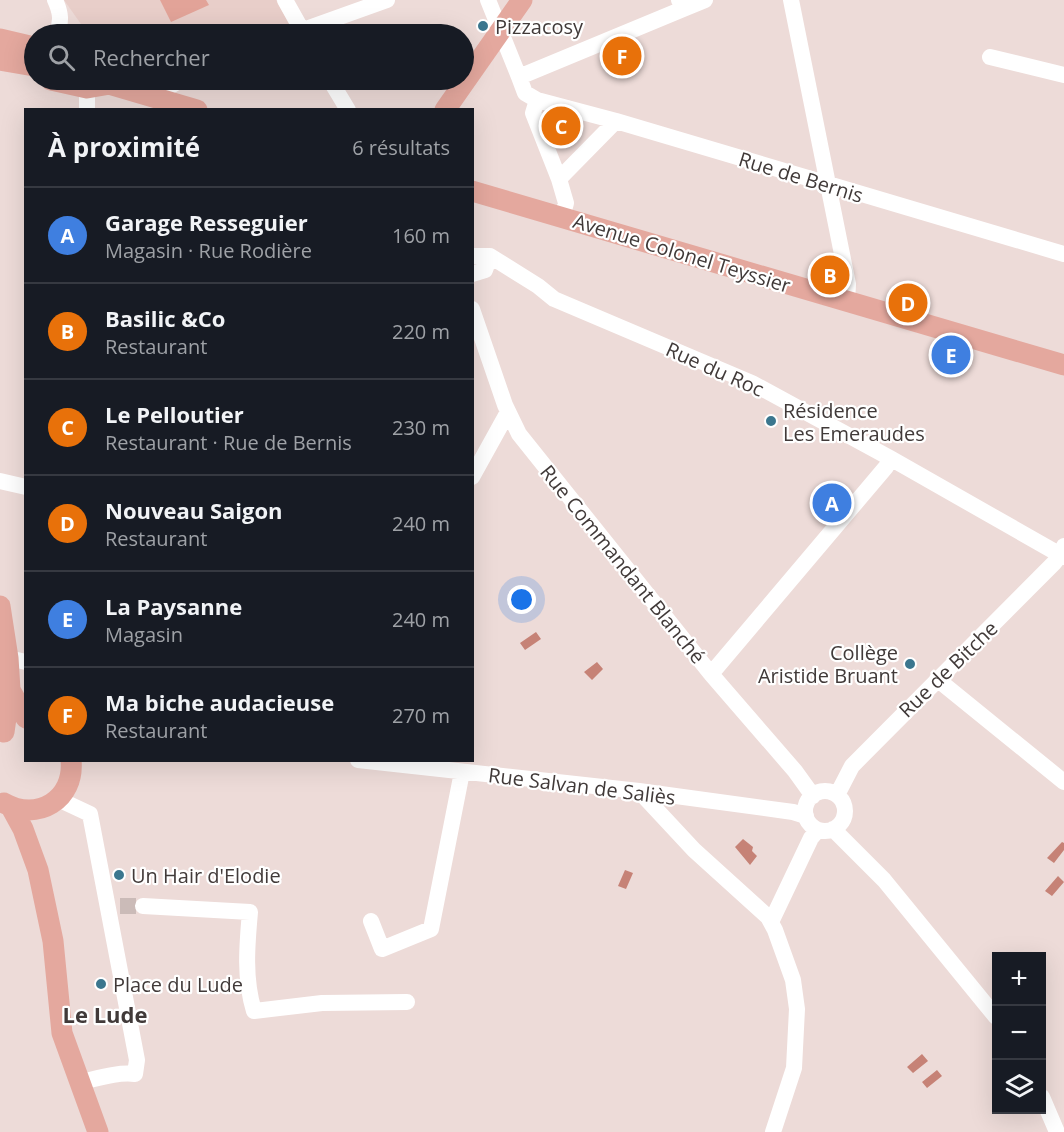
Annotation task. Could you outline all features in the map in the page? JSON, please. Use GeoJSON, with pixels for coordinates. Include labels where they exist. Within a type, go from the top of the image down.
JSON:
{"type":"FeatureCollection","features":[{"type":"Feature","properties":{"kind":"main road"},"geometry":{"type":"LineString","coordinates":[[474,68],[522,0]]}},
{"type":"Feature","properties":{"kind":"main road"},"geometry":{"type":"LineString","coordinates":[[0,39],[24,45]]}},
{"type":"Feature","properties":{"kind":"main road"},"geometry":{"type":"LineString","coordinates":[[0,60],[24,64]]}},
{"type":"Feature","properties":{"kind":"main road"},"geometry":{"type":"LineString","coordinates":[[0,71],[24,75]]}},
{"type":"Feature","properties":{"kind":"main road"},"geometry":{"type":"LineString","coordinates":[[128,90],[191,108]]}},
{"type":"Feature","properties":{"kind":"main road"},"geometry":{"type":"LineString","coordinates":[[446,108],[459,90]]}},
{"type":"Feature","properties":{"kind":"main road","name":"Avenue Colonel Teyssier"},"geometry":{"type":"LineString","coordinates":[[474,191],[1064,365]]}},
{"type":"Feature","properties":{"kind":"main road"},"geometry":{"type":"LineString","coordinates":[[0,606],[17,660],[2,734]]}},
{"type":"Feature","properties":{"kind":"main road"},"geometry":{"type":"LineString","coordinates":[[10,690],[24,714]]}},
{"type":"Feature","properties":{"kind":"main road"},"geometry":{"type":"LineString","coordinates":[[2,734],[11,728],[24,725]]}},
{"type":"Feature","properties":{"kind":"main road"},"geometry":{"type":"LineString","coordinates":[[38,870],[38,829],[49,804],[69,782],[71,762]]}},
{"type":"Feature","properties":{"kind":"main road"},"geometry":{"type":"LineString","coordinates":[[6,804],[31,811],[49,804]]}},
{"type":"Feature","properties":{"kind":"main road"},"geometry":{"type":"LineString","coordinates":[[6,804],[23,829],[38,870],[53,940],[62,1032],[98,1132]]}},
{"type":"Feature","properties":{"kind":"street"},"geometry":{"type":"LineString","coordinates":[[55,0],[60,13],[60,24]]}},
{"type":"Feature","properties":{"kind":"street"},"geometry":{"type":"LineString","coordinates":[[285,0],[295,24]]}},
{"type":"Feature","properties":{"kind":"street"},"geometry":{"type":"LineString","coordinates":[[323,24],[387,0]]}},
{"type":"Feature","properties":{"kind":"street"},"geometry":{"type":"LineString","coordinates":[[488,0],[525,93],[537,100],[533,113],[566,203],[562,217]]}},
{"type":"Feature","properties":{"kind":"street"},"geometry":{"type":"LineString","coordinates":[[519,77],[681,5],[705,0]]}},
{"type":"Feature","properties":{"kind":"street"},"geometry":{"type":"LineString","coordinates":[[791,0],[848,284],[847,302]]}},
{"type":"Feature","properties":{"kind":"street"},"geometry":{"type":"LineString","coordinates":[[990,57],[1064,75]]}},
{"type":"Feature","properties":{"kind":"street"},"geometry":{"type":"LineString","coordinates":[[88,108],[97,90]]}},
{"type":"Feature","properties":{"kind":"street"},"geometry":{"type":"LineString","coordinates":[[159,98],[164,90]]}},
{"type":"Feature","properties":{"kind":"street"},"geometry":{"type":"LineString","coordinates":[[336,90],[347,108]]}},
{"type":"Feature","properties":{"kind":"street","name":"Rue de Bernis"},"geometry":{"type":"LineString","coordinates":[[537,100],[616,121],[1064,254]]}},
{"type":"Feature","properties":{"kind":"street"},"geometry":{"type":"LineString","coordinates":[[559,179],[616,121]]}},
{"type":"Feature","properties":{"kind":"street"},"geometry":{"type":"LineString","coordinates":[[474,256],[490,256],[485,270],[474,273]]}},
{"type":"Feature","properties":{"kind":"street","name":"Rue du Roc"},"geometry":{"type":"LineString","coordinates":[[490,256],[538,286],[554,299],[752,383],[1063,552]]}},
{"type":"Feature","properties":{"kind":"street","name":"Rue Commandant Blanché"},"geometry":{"type":"LineString","coordinates":[[474,315],[508,412],[519,434],[711,674],[795,771],[813,796]]}},
{"type":"Feature","properties":{"kind":"street"},"geometry":{"type":"LineString","coordinates":[[474,473],[508,412]]}},
{"type":"Feature","properties":{"kind":"street"},"geometry":{"type":"LineString","coordinates":[[711,674],[886,467],[890,458]]}},
{"type":"Feature","properties":{"kind":"street"},"geometry":{"type":"LineString","coordinates":[[0,481],[24,487]]}},
{"type":"Feature","properties":{"kind":"street","name":"Rue de Bitche"},"geometry":{"type":"LineString","coordinates":[[837,795],[852,766],[937,679],[1006,613],[1063,552]]}},
{"type":"Feature","properties":{"kind":"street"},"geometry":{"type":"LineString","coordinates":[[937,679],[1064,782]]}},
{"type":"Feature","properties":{"kind":"street","name":"Rue Salvan de Saliès"},"geometry":{"type":"LineString","coordinates":[[375,762],[639,791],[793,812],[806,816]]}},
{"type":"Feature","properties":{"kind":"street"},"geometry":{"type":"LineString","coordinates":[[371,921],[382,950],[431,929],[462,772]]}},
{"type":"Feature","properties":{"kind":"street"},"geometry":{"type":"LineString","coordinates":[[639,791],[694,850],[768,917],[776,930],[793,980],[797,1009],[794,1068],[773,1132]]}},
{"type":"Feature","properties":{"kind":"street"},"geometry":{"type":"LineString","coordinates":[[771,922],[811,838],[826,829],[843,820],[845,813],[842,800],[837,795],[825,791],[813,796],[806,805],[806,816],[812,826],[826,829],[884,880],[992,1012]]}},
{"type":"Feature","properties":{"kind":"street"},"geometry":{"type":"LineString","coordinates":[[49,804],[65,804],[82,808],[90,814],[114,907],[137,1060],[135,1074],[126,1073],[81,1082]]}},
{"type":"Feature","properties":{"kind":"street"},"geometry":{"type":"LineString","coordinates":[[143,906],[250,912],[247,949],[250,997],[254,1011],[322,1003],[407,1002]]}},
{"type":"Feature","properties":{"kind":"street"},"geometry":{"type":"LineString","coordinates":[[1046,1108],[1057,1132]]}},
{"type":"Feature","properties":{"kind":"shaded area"},"geometry":{"type":"Polygon","coordinates":[[[64,0],[276,0],[289,24],[81,24],[64,0]]]}},
{"type":"Feature","properties":{"kind":"shaded area"},"geometry":{"type":"Polygon","coordinates":[[[160,0],[206,0],[209,5],[171,22],[160,0]]]}},
{"type":"Feature","properties":{"kind":"shaded area"},"geometry":{"type":"Polygon","coordinates":[[[536,632],[541,639],[525,650],[520,643],[536,632]]]}},
{"type":"Feature","properties":{"kind":"shaded area"},"geometry":{"type":"Polygon","coordinates":[[[597,662],[603,669],[592,680],[584,672],[597,662]]]}},
{"type":"Feature","properties":{"kind":"shaded area"},"geometry":{"type":"Polygon","coordinates":[[[743,839],[753,847],[752,851],[757,856],[750,865],[735,847],[743,839]]]}},
{"type":"Feature","properties":{"kind":"shaded area"},"geometry":{"type":"Polygon","coordinates":[[[1062,842],[1064,850],[1054,863],[1047,858],[1062,842]]]}},
{"type":"Feature","properties":{"kind":"shaded area"},"geometry":{"type":"Polygon","coordinates":[[[625,870],[633,873],[626,889],[618,886],[625,870]]]}},
{"type":"Feature","properties":{"kind":"shaded area"},"geometry":{"type":"Polygon","coordinates":[[[1058,876],[1064,882],[1052,896],[1045,891],[1058,876]]]}},
{"type":"Feature","properties":{"kind":"shaded area"},"geometry":{"type":"Polygon","coordinates":[[[922,1054],[928,1061],[913,1073],[907,1067],[922,1054]]]}},
{"type":"Feature","properties":{"kind":"shaded area"},"geometry":{"type":"Polygon","coordinates":[[[937,1070],[942,1076],[927,1088],[922,1082],[937,1070]]]}},
{"type":"Feature","properties":{"kind":"tunnel"},"geometry":{"type":"LineString","coordinates":[[120,906],[143,906]]}},
{"type":"Feature","properties":{"kind":"place","name":"Pizzacosy"},"geometry":{"type":"Point","coordinates":[483,26]}},
{"type":"Feature","properties":{"kind":"place","name":"Ma biche audacieuse"},"geometry":{"type":"Point","coordinates":[622,56]}},
{"type":"Feature","properties":{"kind":"place","name":"Le Pelloutier"},"geometry":{"type":"Point","coordinates":[561,126]}},
{"type":"Feature","properties":{"kind":"place","name":"Basilic &Co"},"geometry":{"type":"Point","coordinates":[830,275]}},
{"type":"Feature","properties":{"kind":"place","name":"Nouveau Saigon"},"geometry":{"type":"Point","coordinates":[908,303]}},
{"type":"Feature","properties":{"kind":"place","name":"La Paysanne"},"geometry":{"type":"Point","coordinates":[951,355]}},
{"type":"Feature","properties":{"kind":"place","name":"Résidence Les Emeraudes"},"geometry":{"type":"Point","coordinates":[771,421]}},
{"type":"Feature","properties":{"kind":"place","name":"Garage Resseguier"},"geometry":{"type":"Point","coordinates":[832,503]}},
{"type":"Feature","properties":{"kind":"place","name":"Collège Aristide Bruant"},"geometry":{"type":"Point","coordinates":[910,664]}},
{"type":"Feature","properties":{"kind":"place","name":"Un Hair d'Elodie"},"geometry":{"type":"Point","coordinates":[119,875]}},
{"type":"Feature","properties":{"kind":"place","name":"Place du Lude"},"geometry":{"type":"Point","coordinates":[101,984]}},
{"type":"Feature","properties":{"kind":"district","name":"Le Lude"},"geometry":{"type":"Point","coordinates":[105,1014]}}]}
